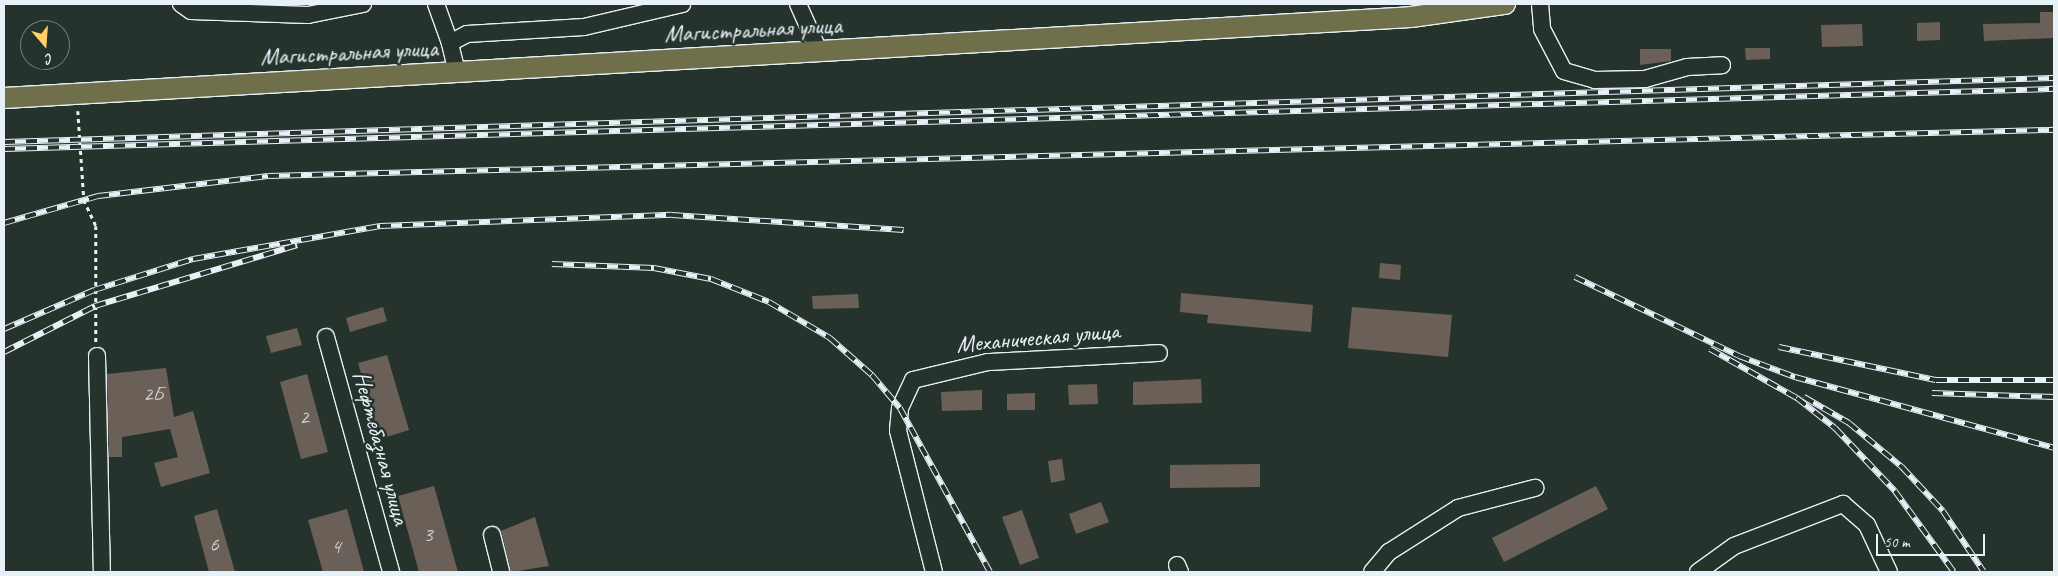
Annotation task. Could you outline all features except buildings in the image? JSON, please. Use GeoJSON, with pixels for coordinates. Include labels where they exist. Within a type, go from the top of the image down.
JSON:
{"type":"FeatureCollection","features":[{"type":"Feature","properties":{"kind":"main road","name":"Магистральная улица"},"geometry":{"type":"LineString","coordinates":[[4,98],[1411,17],[1505,4]]}},
{"type":"Feature","properties":{"kind":"street"},"geometry":{"type":"LineString","coordinates":[[181,4],[191,11],[308,15],[363,4]]}},
{"type":"Feature","properties":{"kind":"street"},"geometry":{"type":"LineString","coordinates":[[436,4],[450,43],[457,72]]}},
{"type":"Feature","properties":{"kind":"street"},"geometry":{"type":"LineString","coordinates":[[450,43],[467,34],[584,28],[639,7],[682,4]]}},
{"type":"Feature","properties":{"kind":"street"},"geometry":{"type":"LineString","coordinates":[[794,4],[798,4],[819,51]]}},
{"type":"Feature","properties":{"kind":"street"},"geometry":{"type":"LineString","coordinates":[[1540,4],[1542,29],[1564,71],[1595,80],[1645,79],[1687,67],[1722,65]]}},
{"type":"Feature","properties":{"kind":"street","name":"Нефтебазная улица"},"geometry":{"type":"LineString","coordinates":[[326,337],[391,572]]}},
{"type":"Feature","properties":{"kind":"street","name":"Механическая улица"},"geometry":{"type":"LineString","coordinates":[[934,572],[898,431],[900,408],[913,380],[988,362],[1159,353]]}},
{"type":"Feature","properties":{"kind":"street"},"geometry":{"type":"LineString","coordinates":[[97,356],[102,572]]}},
{"type":"Feature","properties":{"kind":"street"},"geometry":{"type":"LineString","coordinates":[[1372,572],[1389,552],[1458,508],[1535,488]]}},
{"type":"Feature","properties":{"kind":"street"},"geometry":{"type":"LineString","coordinates":[[1698,572],[1734,546],[1843,504],[1867,525],[1889,572]]}},
{"type":"Feature","properties":{"kind":"street"},"geometry":{"type":"LineString","coordinates":[[492,535],[502,572]]}},
{"type":"Feature","properties":{"kind":"path"},"geometry":{"type":"LineString","coordinates":[[77,94],[84,200],[96,226],[97,356]]}},
{"type":"Feature","properties":{"kind":"railway"},"geometry":{"type":"LineString","coordinates":[[4,142],[2054,78]]}},
{"type":"Feature","properties":{"kind":"railway"},"geometry":{"type":"LineString","coordinates":[[4,149],[2054,89]]}},
{"type":"Feature","properties":{"kind":"railway"},"geometry":{"type":"LineString","coordinates":[[4,223],[98,196],[268,176],[2054,130]]}},
{"type":"Feature","properties":{"kind":"railway"},"geometry":{"type":"LineString","coordinates":[[4,329],[94,290],[193,259],[380,226],[672,215],[904,230]]}},
{"type":"Feature","properties":{"kind":"railway"},"geometry":{"type":"LineString","coordinates":[[4,352],[95,306],[297,245]]}},
{"type":"Feature","properties":{"kind":"railway"},"geometry":{"type":"LineString","coordinates":[[552,264],[654,268],[711,279],[769,302],[830,338],[872,375],[900,408],[990,572]]}},
{"type":"Feature","properties":{"kind":"railway"},"geometry":{"type":"LineString","coordinates":[[1575,277],[1739,356],[1795,377],[2054,448]]}},
{"type":"Feature","properties":{"kind":"railway"},"geometry":{"type":"LineString","coordinates":[[1779,347],[1936,380],[2054,380]]}},
{"type":"Feature","properties":{"kind":"railway"},"geometry":{"type":"LineString","coordinates":[[1710,349],[1797,398],[1835,428],[1895,491],[1954,572]]}},
{"type":"Feature","properties":{"kind":"railway"},"geometry":{"type":"LineString","coordinates":[[1932,393],[2054,397]]}},
{"type":"Feature","properties":{"kind":"railway"},"geometry":{"type":"LineString","coordinates":[[1804,397],[1849,423],[1902,467],[1943,511],[1984,572]]}}]}
